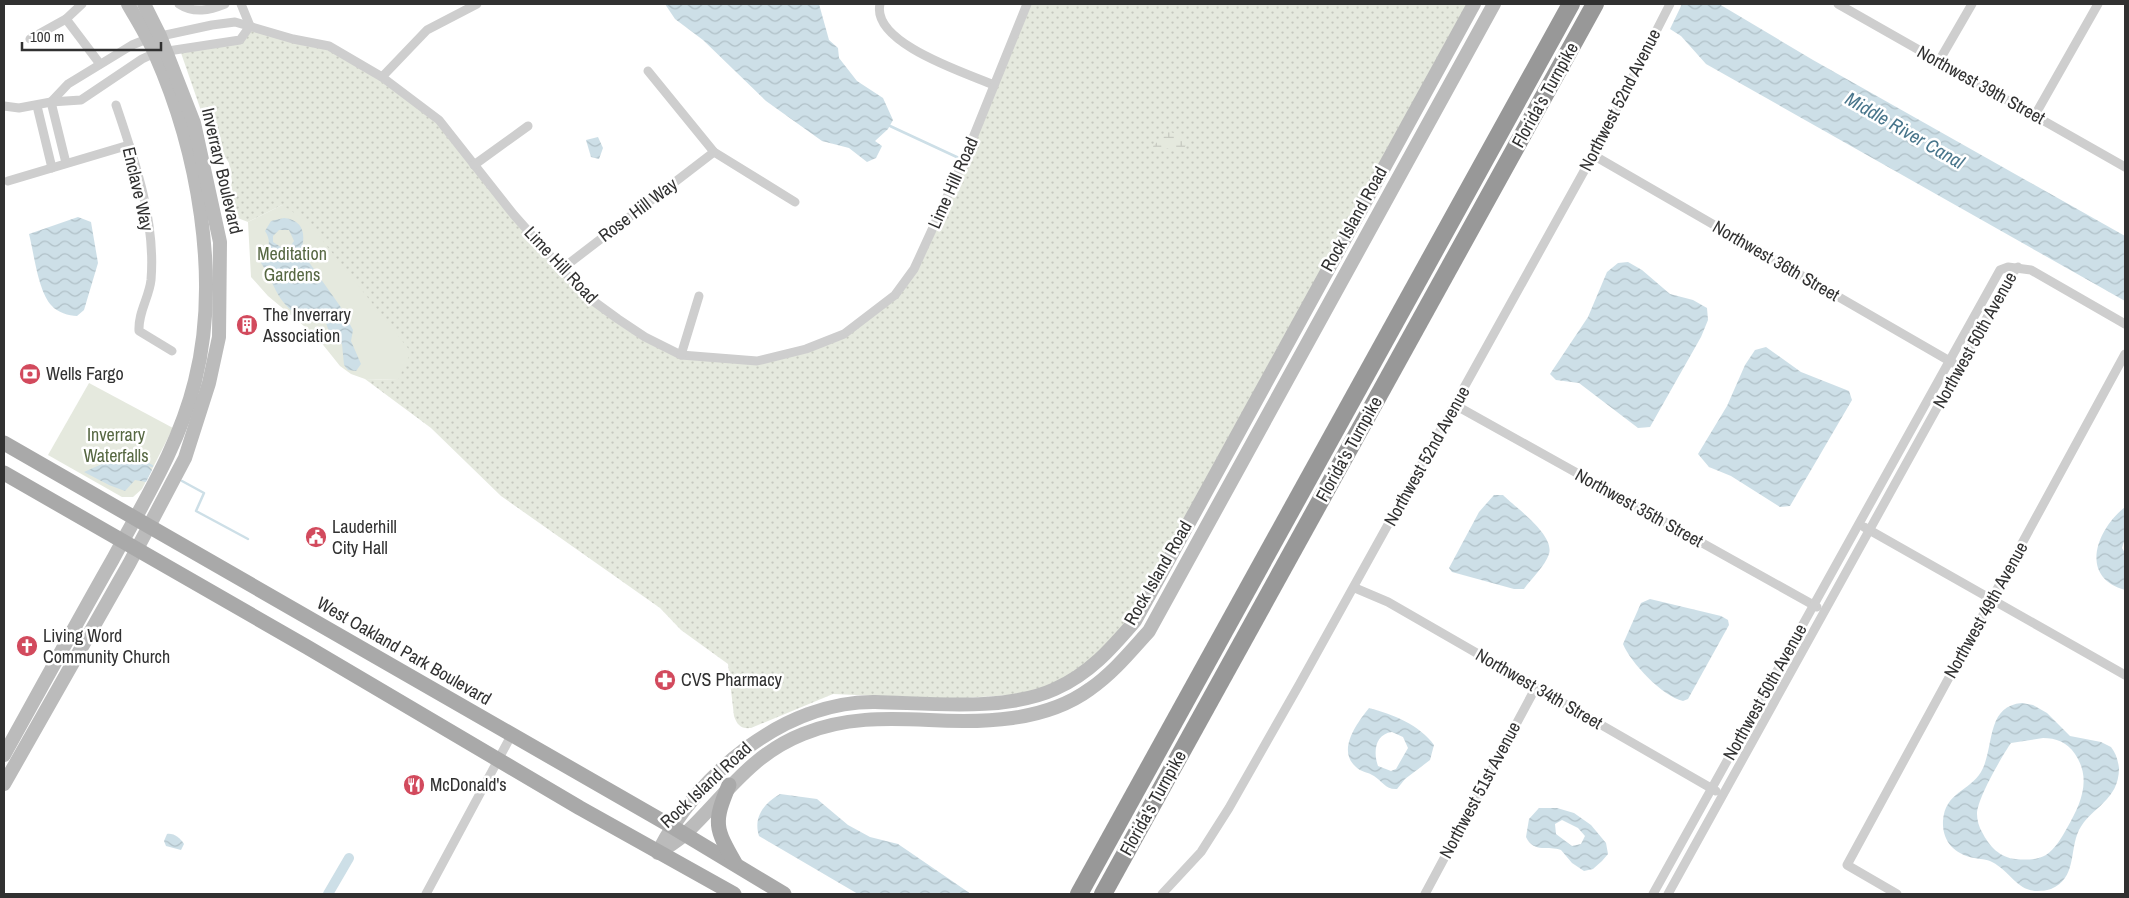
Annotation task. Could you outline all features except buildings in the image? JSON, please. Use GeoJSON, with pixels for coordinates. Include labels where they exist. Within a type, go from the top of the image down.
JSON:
{"type":"FeatureCollection","features":[{"type":"Feature","properties":{"kind":"highway","name":"Florida's Turnpike"},"geometry":{"type":"LineString","coordinates":[[1079,894],[1571,4]]}},
{"type":"Feature","properties":{"kind":"highway","name":"Florida's Turnpike"},"geometry":{"type":"LineString","coordinates":[[1103,894],[1595,4]]}},
{"type":"Feature","properties":{"kind":"main road","name":"Inverrary Boulevard"},"geometry":{"type":"LineString","coordinates":[[128,4],[154,38]]}},
{"type":"Feature","properties":{"kind":"main road","name":"Inverrary Boulevard"},"geometry":{"type":"LineString","coordinates":[[4,755],[122,541],[142,522],[185,458],[209,383],[219,337],[220,242],[194,123],[154,38],[144,4]]}},
{"type":"Feature","properties":{"kind":"main road","name":"Rock Island Road"},"geometry":{"type":"LineString","coordinates":[[658,853],[671,826],[716,776],[739,754],[766,734],[797,719],[829,708],[862,703],[963,705],[996,703],[1028,697],[1053,690],[1079,677],[1106,655],[1135,622],[1474,4]]}},
{"type":"Feature","properties":{"kind":"main road","name":"Rock Island Road"},"geometry":{"type":"LineString","coordinates":[[658,853],[685,834],[745,770],[772,750],[802,734],[834,724],[866,719],[984,721],[1008,718],[1059,706],[1088,690],[1118,666],[1149,631],[1494,4]]}},
{"type":"Feature","properties":{"kind":"main road","name":"Inverrary Boulevard"},"geometry":{"type":"LineString","coordinates":[[4,784],[136,549],[142,522],[169,456],[195,382],[204,333],[204,239],[196,184],[161,53]]}},
{"type":"Feature","properties":{"kind":"main road"},"geometry":{"type":"LineString","coordinates":[[204,333],[208,352],[214,357]]}},
{"type":"Feature","properties":{"kind":"main road","name":"West Oakland Park Boulevard"},"geometry":{"type":"LineString","coordinates":[[4,443],[685,834],[784,894]]}},
{"type":"Feature","properties":{"kind":"main road"},"geometry":{"type":"LineString","coordinates":[[4,473],[658,853],[734,894]]}},
{"type":"Feature","properties":{"kind":"main road"},"geometry":{"type":"LineString","coordinates":[[729,785],[718,812],[717,822],[719,834],[736,864]]}},
{"type":"Feature","properties":{"kind":"street"},"geometry":{"type":"LineString","coordinates":[[30,39],[66,19],[82,4]]}},
{"type":"Feature","properties":{"kind":"street"},"geometry":{"type":"LineString","coordinates":[[179,4],[184,7],[207,12],[224,4]]}},
{"type":"Feature","properties":{"kind":"street"},"geometry":{"type":"LineString","coordinates":[[4,106],[37,106],[51,102],[81,100],[142,59],[161,53],[240,40],[250,26],[240,4]]}},
{"type":"Feature","properties":{"kind":"street"},"geometry":{"type":"LineString","coordinates":[[382,77],[427,30],[477,4]]}},
{"type":"Feature","properties":{"kind":"street"},"geometry":{"type":"LineString","coordinates":[[880,4],[882,21],[897,38],[932,60],[994,85]]}},
{"type":"Feature","properties":{"kind":"street","name":"Lime Hill Road"},"geometry":{"type":"LineString","coordinates":[[51,102],[68,84],[100,64],[132,46],[154,38],[235,22],[293,39],[329,46],[382,77],[439,120],[514,215],[585,295],[645,337],[681,355],[757,361],[806,349],[844,334],[895,294],[914,269],[964,160],[1027,4]]}},
{"type":"Feature","properties":{"kind":"street","name":"Northwest 52nd Avenue"},"geometry":{"type":"LineString","coordinates":[[1162,894],[1201,852],[1225,815],[1355,588],[1593,155],[1670,4]]}},
{"type":"Feature","properties":{"kind":"street"},"geometry":{"type":"LineString","coordinates":[[1939,62],[1972,4]]}},
{"type":"Feature","properties":{"kind":"street"},"geometry":{"type":"LineString","coordinates":[[2035,115],[2098,4]]}},
{"type":"Feature","properties":{"kind":"street","name":"Northwest 39th Street"},"geometry":{"type":"LineString","coordinates":[[1844,5],[1939,62],[2125,167]]}},
{"type":"Feature","properties":{"kind":"street"},"geometry":{"type":"LineString","coordinates":[[66,19],[100,64]]}},
{"type":"Feature","properties":{"kind":"street"},"geometry":{"type":"LineString","coordinates":[[648,71],[714,152],[795,202]]}},
{"type":"Feature","properties":{"kind":"street"},"geometry":{"type":"LineString","coordinates":[[51,102],[66,163]]}},
{"type":"Feature","properties":{"kind":"street","name":"Enclave Way"},"geometry":{"type":"LineString","coordinates":[[116,105],[146,204],[151,248],[151,282],[138,318],[139,331],[172,351]]}},
{"type":"Feature","properties":{"kind":"street"},"geometry":{"type":"LineString","coordinates":[[37,106],[52,168]]}},
{"type":"Feature","properties":{"kind":"street"},"geometry":{"type":"LineString","coordinates":[[474,166],[528,126]]}},
{"type":"Feature","properties":{"kind":"street"},"geometry":{"type":"LineString","coordinates":[[8,181],[129,145]]}},
{"type":"Feature","properties":{"kind":"street","name":"Rose Hill Way"},"geometry":{"type":"LineString","coordinates":[[563,268],[714,152]]}},
{"type":"Feature","properties":{"kind":"street","name":"Northwest 36th Street"},"geometry":{"type":"LineString","coordinates":[[1593,155],[1960,367]]}},
{"type":"Feature","properties":{"kind":"street","name":"Northwest 50th Avenue"},"geometry":{"type":"LineString","coordinates":[[1653,894],[2000,270],[2008,267],[2018,267]]}},
{"type":"Feature","properties":{"kind":"street"},"geometry":{"type":"LineString","coordinates":[[2018,267],[2031,270],[2125,324]]}},
{"type":"Feature","properties":{"kind":"street","name":"Northwest 50th Avenue"},"geometry":{"type":"LineString","coordinates":[[1668,894],[2010,276],[2018,267]]}},
{"type":"Feature","properties":{"kind":"street"},"geometry":{"type":"LineString","coordinates":[[681,355],[699,296]]}},
{"type":"Feature","properties":{"kind":"street","name":"Northwest 49th Avenue"},"geometry":{"type":"LineString","coordinates":[[1897,894],[1847,865],[2125,354]]}},
{"type":"Feature","properties":{"kind":"street","name":"Northwest 35th Street"},"geometry":{"type":"LineString","coordinates":[[1455,405],[1824,611]]}},
{"type":"Feature","properties":{"kind":"street"},"geometry":{"type":"LineString","coordinates":[[1858,524],[1992,598],[2125,675]]}},
{"type":"Feature","properties":{"kind":"street","name":"Northwest 34th Street"},"geometry":{"type":"LineString","coordinates":[[1355,588],[1388,602],[1722,795]]}},
{"type":"Feature","properties":{"kind":"street","name":"Northwest 51st Avenue"},"geometry":{"type":"LineString","coordinates":[[1425,894],[1536,686]]}},
{"type":"Feature","properties":{"kind":"street"},"geometry":{"type":"LineString","coordinates":[[426,894],[512,734]]}},
{"type":"Feature","properties":{"kind":"street"},"geometry":{"type":"LineString","coordinates":[[1667,870],[1678,876]]}},
{"type":"Feature","properties":{"kind":"green space"},"geometry":{"type":"Polygon","coordinates":[[[1027,4],[1469,4],[1133,618],[1082,672],[1026,694],[951,699],[833,694],[751,728],[740,726],[734,716],[728,664],[681,630],[660,608],[501,496],[431,428],[365,379],[398,380],[282,205],[248,222],[230,215],[229,199],[232,181],[229,163],[207,128],[180,50],[240,40],[250,26],[329,46],[439,120],[585,295],[681,355],[757,361],[844,334],[895,294],[913,269],[1027,4]]]}},
{"type":"Feature","properties":{"kind":"green space"},"geometry":{"type":"Polygon","coordinates":[[[1169,131],[1188,140],[1183,151],[1165,148],[1155,152],[1153,146],[1169,131]]]}},
{"type":"Feature","properties":{"kind":"green space","name":"Meditation Gardens"},"geometry":{"type":"Polygon","coordinates":[[[282,205],[307,221],[411,352],[398,380],[365,379],[351,374],[340,366],[316,336],[268,296],[251,277],[248,222],[282,205]]]}},
{"type":"Feature","properties":{"kind":"green space","name":"Inverrary Waterfalls"},"geometry":{"type":"Polygon","coordinates":[[[89,383],[173,428],[142,489],[133,497],[122,497],[48,455],[89,383]]]}},
{"type":"Feature","properties":{"kind":"water"},"geometry":{"type":"Polygon","coordinates":[[[665,4],[819,4],[829,40],[838,48],[839,58],[857,81],[883,98],[893,120],[888,129],[875,141],[882,146],[876,158],[867,162],[849,148],[822,141],[766,101],[703,40],[675,19],[665,4]]]}},
{"type":"Feature","properties":{"kind":"water","name":"Middle River Canal"},"geometry":{"type":"Polygon","coordinates":[[[1682,4],[1719,4],[1813,60],[2125,236],[2125,301],[1706,64],[1681,36],[1670,29],[1682,4]]]}},
{"type":"Feature","properties":{"kind":"water"},"geometry":{"type":"Polygon","coordinates":[[[598,137],[603,148],[599,159],[591,157],[586,140],[598,137]]]}},
{"type":"Feature","properties":{"kind":"water"},"geometry":{"type":"Polygon","coordinates":[[[78,217],[91,222],[98,263],[84,310],[77,316],[60,312],[47,300],[37,272],[29,234],[78,217]]]}},
{"type":"Feature","properties":{"kind":"water"},"geometry":{"type":"Polygon","coordinates":[[[284,218],[291,219],[302,229],[301,251],[340,306],[353,330],[351,341],[361,364],[356,371],[348,370],[344,365],[342,344],[332,339],[324,318],[296,313],[283,302],[278,294],[261,263],[269,243],[265,231],[271,221],[284,218]],[[279,230],[273,236],[273,242],[287,251],[294,241],[289,230],[279,230]]]}},
{"type":"Feature","properties":{"kind":"water"},"geometry":{"type":"Polygon","coordinates":[[[1628,262],[1642,270],[1670,294],[1693,300],[1707,308],[1708,320],[1701,337],[1650,427],[1638,428],[1579,383],[1556,380],[1550,374],[1588,317],[1607,272],[1618,263],[1628,262]]]}},
{"type":"Feature","properties":{"kind":"water"},"geometry":{"type":"Polygon","coordinates":[[[1766,347],[1801,372],[1849,391],[1852,400],[1790,506],[1780,507],[1731,476],[1709,467],[1698,454],[1727,406],[1745,365],[1755,350],[1766,347]]]}},
{"type":"Feature","properties":{"kind":"water"},"geometry":{"type":"Polygon","coordinates":[[[147,455],[147,464],[152,470],[146,482],[135,480],[125,491],[84,472],[113,459],[147,455]]]}},
{"type":"Feature","properties":{"kind":"water"},"geometry":{"type":"Polygon","coordinates":[[[1494,495],[1503,495],[1533,522],[1546,538],[1549,547],[1549,554],[1544,563],[1524,589],[1514,589],[1452,572],[1449,568],[1479,512],[1494,495]]]}},
{"type":"Feature","properties":{"kind":"water"},"geometry":{"type":"Polygon","coordinates":[[[2125,507],[2125,538],[2122,548],[2125,553],[2125,590],[2110,584],[2101,575],[2097,564],[2097,552],[2100,540],[2107,527],[2125,507]]]}},
{"type":"Feature","properties":{"kind":"water"},"geometry":{"type":"Polygon","coordinates":[[[1650,599],[1721,616],[1728,620],[1729,625],[1688,699],[1683,701],[1666,693],[1648,678],[1627,652],[1623,644],[1641,603],[1650,599]]]}},
{"type":"Feature","properties":{"kind":"water"},"geometry":{"type":"Polygon","coordinates":[[[2022,703],[2033,705],[2047,713],[2070,736],[2101,742],[2111,747],[2118,763],[2118,779],[2110,796],[2084,822],[2076,838],[2069,871],[2059,884],[2051,889],[2040,891],[2024,888],[1992,862],[1967,856],[1955,850],[1947,840],[1943,828],[1945,811],[1948,804],[1971,784],[1981,772],[1996,720],[2010,706],[2022,703]],[[2048,738],[2011,743],[1991,778],[1978,807],[1978,821],[1985,837],[2000,854],[2010,858],[2023,860],[2043,857],[2063,835],[2080,801],[2084,782],[2080,763],[2068,746],[2061,741],[2048,738]]]}},
{"type":"Feature","properties":{"kind":"water"},"geometry":{"type":"Polygon","coordinates":[[[1369,708],[1405,721],[1421,732],[1434,745],[1430,760],[1405,779],[1397,789],[1387,787],[1374,776],[1358,769],[1350,760],[1348,745],[1351,736],[1369,708]],[[1392,732],[1382,736],[1376,750],[1378,766],[1391,771],[1396,769],[1408,748],[1403,737],[1392,732]]]}},
{"type":"Feature","properties":{"kind":"water"},"geometry":{"type":"Polygon","coordinates":[[[780,794],[817,799],[848,825],[870,837],[898,844],[971,894],[858,894],[759,836],[758,823],[761,811],[780,794]]]}},
{"type":"Feature","properties":{"kind":"water"},"geometry":{"type":"Polygon","coordinates":[[[1539,808],[1557,808],[1574,813],[1591,825],[1606,843],[1608,854],[1593,869],[1584,871],[1572,863],[1561,850],[1533,846],[1526,837],[1529,819],[1539,808]],[[1562,820],[1555,824],[1556,834],[1572,846],[1581,844],[1585,836],[1578,828],[1562,820]]]}},
{"type":"Feature","properties":{"kind":"water"},"geometry":{"type":"Polygon","coordinates":[[[167,834],[174,835],[181,840],[184,844],[181,850],[166,846],[164,841],[167,834]]]}},
{"type":"Feature","properties":{"kind":"waterway"},"geometry":{"type":"LineString","coordinates":[[890,126],[961,159]]}},
{"type":"Feature","properties":{"kind":"waterway"},"geometry":{"type":"LineString","coordinates":[[146,463],[152,466]]}},
{"type":"Feature","properties":{"kind":"waterway"},"geometry":{"type":"LineString","coordinates":[[182,481],[204,493],[196,511],[248,539]]}},
{"type":"Feature","properties":{"kind":"waterway"},"geometry":{"type":"LineString","coordinates":[[328,894],[349,858]]}},
{"type":"Feature","properties":{"kind":"place","name":"The Inverrary Association"},"geometry":{"type":"Point","coordinates":[247,325]}},
{"type":"Feature","properties":{"kind":"place","name":"Wells Fargo"},"geometry":{"type":"Point","coordinates":[30,374]}},
{"type":"Feature","properties":{"kind":"place","name":"Lauderhill City Hall"},"geometry":{"type":"Point","coordinates":[316,537]}},
{"type":"Feature","properties":{"kind":"place","name":"Living Word Community Church"},"geometry":{"type":"Point","coordinates":[27,646]}},
{"type":"Feature","properties":{"kind":"place","name":"CVS Pharmacy"},"geometry":{"type":"Point","coordinates":[665,680]}},
{"type":"Feature","properties":{"kind":"place","name":"McDonald's"},"geometry":{"type":"Point","coordinates":[414,785]}}]}
